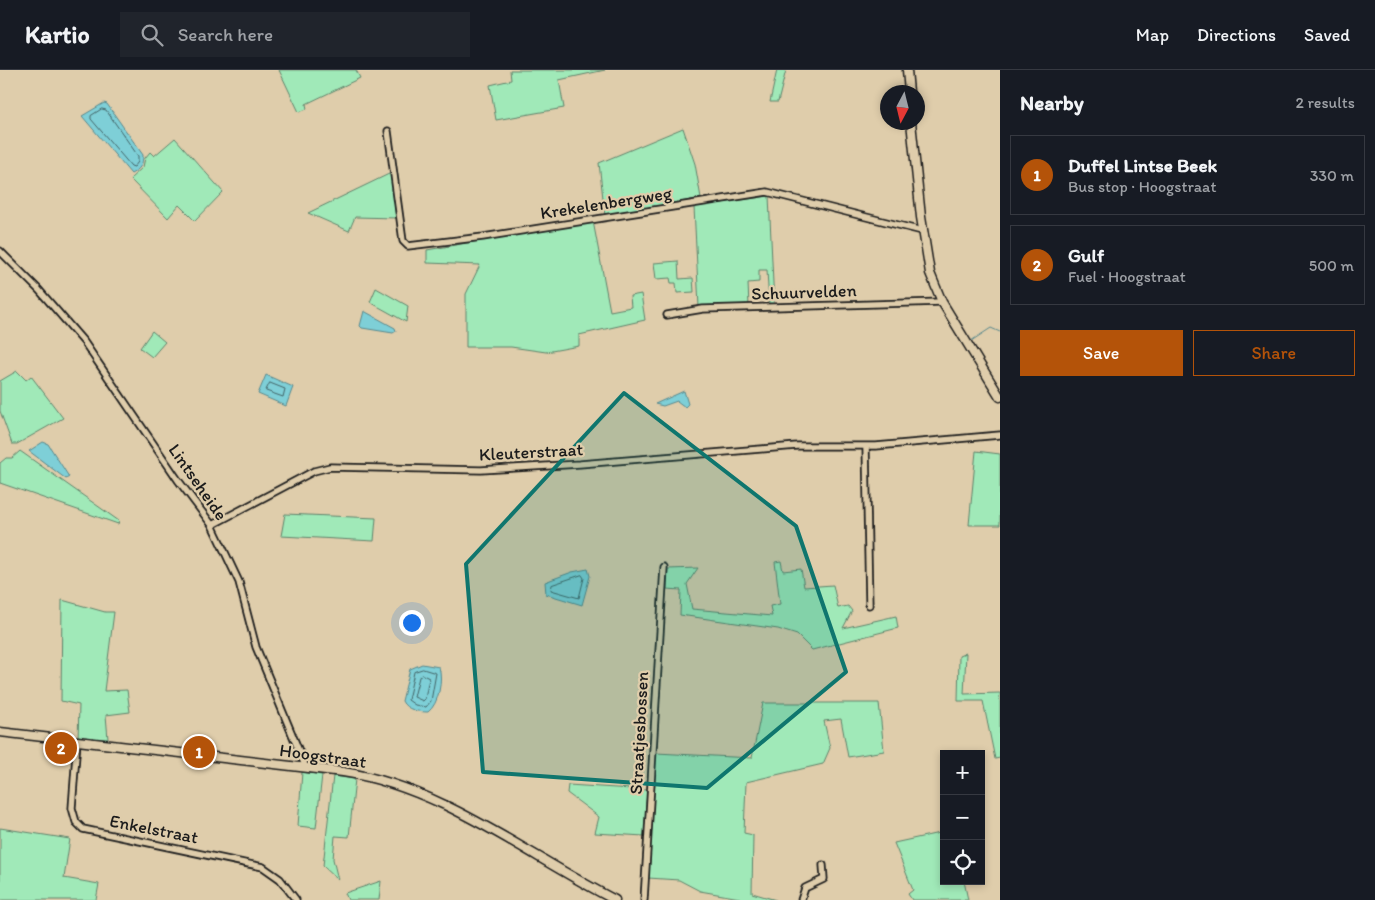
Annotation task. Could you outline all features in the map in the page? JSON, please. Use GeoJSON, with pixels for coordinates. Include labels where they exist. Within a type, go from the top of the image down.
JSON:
{"type":"FeatureCollection","features":[{"type":"Feature","properties":{"kind":"street"},"geometry":{"type":"LineString","coordinates":[[908,70],[909,85]]}},
{"type":"Feature","properties":{"kind":"street"},"geometry":{"type":"LineString","coordinates":[[913,130],[922,230],[930,273],[942,302],[1000,397]]}},
{"type":"Feature","properties":{"kind":"street","name":"Krekelenbergweg"},"geometry":{"type":"LineString","coordinates":[[388,131],[403,241],[408,246],[483,237],[767,192],[922,230]]}},
{"type":"Feature","properties":{"kind":"street","name":"Lintseheide"},"geometry":{"type":"LineString","coordinates":[[0,251],[39,290],[84,342],[178,480],[212,525],[239,582],[256,647],[306,768]]}},
{"type":"Feature","properties":{"kind":"street","name":"Schuurvelden"},"geometry":{"type":"LineString","coordinates":[[667,315],[703,309],[942,302]]}},
{"type":"Feature","properties":{"kind":"street","name":"Kleuterstraat"},"geometry":{"type":"LineString","coordinates":[[212,525],[314,471],[330,467],[481,470],[590,464],[797,446],[866,446],[1000,435]]}},
{"type":"Feature","properties":{"kind":"street"},"geometry":{"type":"LineString","coordinates":[[866,446],[869,605]]}},
{"type":"Feature","properties":{"kind":"street","name":"Straatjesbossen"},"geometry":{"type":"LineString","coordinates":[[644,900],[664,567]]}},
{"type":"Feature","properties":{"kind":"street","name":"Hoogstraat"},"geometry":{"type":"LineString","coordinates":[[0,732],[370,776],[421,793],[615,900]]}},
{"type":"Feature","properties":{"kind":"street","name":"Enkelstraat"},"geometry":{"type":"LineString","coordinates":[[77,741],[72,808],[76,822],[83,829],[263,867],[280,879],[296,900]]}},
{"type":"Feature","properties":{"kind":"street"},"geometry":{"type":"LineString","coordinates":[[801,900],[805,888],[824,879],[823,865]]}},
{"type":"Feature","properties":{"kind":"highlighted area"},"geometry":{"type":"Polygon","coordinates":[[[624,393],[796,526],[846,672],[707,788],[483,772],[466,564],[624,393]]]}},
{"type":"Feature","properties":{"kind":"green space"},"geometry":{"type":"Polygon","coordinates":[[[279,70],[356,70],[360,78],[306,104],[307,109],[299,112],[279,70]]]}},
{"type":"Feature","properties":{"kind":"green space"},"geometry":{"type":"Polygon","coordinates":[[[510,70],[605,70],[559,80],[564,108],[496,120],[490,85],[511,80],[510,70]]]}},
{"type":"Feature","properties":{"kind":"green space"},"geometry":{"type":"Polygon","coordinates":[[[777,70],[786,70],[778,102],[770,102],[777,70]]]}},
{"type":"Feature","properties":{"kind":"green space"},"geometry":{"type":"Polygon","coordinates":[[[683,128],[695,164],[701,198],[605,216],[599,163],[683,128]]]}},
{"type":"Feature","properties":{"kind":"green space"},"geometry":{"type":"Polygon","coordinates":[[[175,138],[223,192],[195,221],[179,205],[168,218],[130,179],[143,167],[145,158],[150,152],[154,156],[175,138]]]}},
{"type":"Feature","properties":{"kind":"green space"},"geometry":{"type":"Polygon","coordinates":[[[391,173],[396,218],[355,217],[349,231],[308,213],[391,173]]]}},
{"type":"Feature","properties":{"kind":"green space"},"geometry":{"type":"Polygon","coordinates":[[[769,196],[774,305],[769,305],[767,270],[759,270],[759,282],[748,283],[749,307],[699,307],[694,207],[769,196]]]}},
{"type":"Feature","properties":{"kind":"green space"},"geometry":{"type":"Polygon","coordinates":[[[593,221],[610,311],[631,307],[630,296],[641,294],[645,320],[579,335],[579,346],[546,352],[511,347],[466,347],[466,294],[480,265],[427,263],[427,250],[593,221]]]}},
{"type":"Feature","properties":{"kind":"green space"},"geometry":{"type":"Polygon","coordinates":[[[678,261],[679,279],[693,278],[694,292],[677,293],[676,283],[671,283],[670,278],[656,279],[654,263],[678,261]]]}},
{"type":"Feature","properties":{"kind":"green space"},"geometry":{"type":"Polygon","coordinates":[[[376,288],[408,306],[406,322],[370,302],[376,288]]]}},
{"type":"Feature","properties":{"kind":"green space"},"geometry":{"type":"Polygon","coordinates":[[[152,331],[165,342],[152,357],[140,348],[152,331]]]}},
{"type":"Feature","properties":{"kind":"green space"},"geometry":{"type":"Polygon","coordinates":[[[17,371],[26,380],[31,376],[63,418],[17,444],[12,444],[0,411],[0,381],[17,371]]]}},
{"type":"Feature","properties":{"kind":"green space"},"geometry":{"type":"Polygon","coordinates":[[[20,451],[119,521],[118,524],[0,483],[0,463],[6,458],[12,458],[20,451]]]}},
{"type":"Feature","properties":{"kind":"green space"},"geometry":{"type":"Polygon","coordinates":[[[976,451],[1000,454],[1000,525],[969,525],[976,451]]]}},
{"type":"Feature","properties":{"kind":"green space"},"geometry":{"type":"Polygon","coordinates":[[[285,514],[376,518],[374,541],[281,536],[285,514]]]}},
{"type":"Feature","properties":{"kind":"green space"},"geometry":{"type":"Polygon","coordinates":[[[781,561],[783,571],[801,569],[804,587],[833,585],[838,608],[848,606],[852,611],[843,628],[896,616],[898,628],[812,650],[797,635],[778,629],[680,615],[681,590],[667,589],[668,569],[698,568],[687,584],[692,609],[772,616],[770,606],[780,604],[775,562],[781,561]]]}},
{"type":"Feature","properties":{"kind":"green space"},"geometry":{"type":"Polygon","coordinates":[[[62,600],[105,612],[114,612],[104,691],[127,690],[130,712],[106,715],[108,739],[78,739],[79,705],[61,701],[62,600]]]}},
{"type":"Feature","properties":{"kind":"green space"},"geometry":{"type":"Polygon","coordinates":[[[966,653],[964,694],[1000,693],[1000,758],[995,759],[983,701],[958,701],[959,656],[966,653]]]}},
{"type":"Feature","properties":{"kind":"green space"},"geometry":{"type":"Polygon","coordinates":[[[763,703],[879,703],[884,751],[848,757],[841,719],[824,721],[830,748],[823,764],[746,782],[744,833],[753,835],[752,893],[776,900],[740,900],[740,898],[700,891],[679,880],[648,878],[656,753],[752,758],[763,703]]]}},
{"type":"Feature","properties":{"kind":"green space"},"geometry":{"type":"Polygon","coordinates":[[[302,772],[322,775],[316,828],[298,826],[302,772]]]}},
{"type":"Feature","properties":{"kind":"green space"},"geometry":{"type":"Polygon","coordinates":[[[333,776],[355,779],[349,837],[335,836],[333,859],[338,880],[323,866],[333,776]]]}},
{"type":"Feature","properties":{"kind":"green space"},"geometry":{"type":"Polygon","coordinates":[[[568,785],[647,790],[644,836],[595,833],[599,817],[567,793],[568,785]]]}},
{"type":"Feature","properties":{"kind":"green space"},"geometry":{"type":"Polygon","coordinates":[[[0,828],[70,839],[64,878],[99,884],[96,900],[0,900],[0,828]]]}},
{"type":"Feature","properties":{"kind":"green space"},"geometry":{"type":"Polygon","coordinates":[[[940,833],[940,885],[965,885],[968,900],[912,900],[908,894],[913,890],[894,843],[940,833]]]}},
{"type":"Feature","properties":{"kind":"green space"},"geometry":{"type":"Polygon","coordinates":[[[381,881],[379,900],[348,900],[345,893],[381,881]]]}},
{"type":"Feature","properties":{"kind":"water"},"geometry":{"type":"Polygon","coordinates":[[[104,103],[107,104],[143,155],[140,166],[131,174],[82,116],[104,103]]]}},
{"type":"Feature","properties":{"kind":"water"},"geometry":{"type":"Polygon","coordinates":[[[364,311],[395,328],[396,331],[393,333],[362,328],[360,326],[364,311]]]}},
{"type":"Feature","properties":{"kind":"water"},"geometry":{"type":"Polygon","coordinates":[[[266,375],[293,387],[286,406],[258,394],[266,375]]]}},
{"type":"Feature","properties":{"kind":"water"},"geometry":{"type":"Polygon","coordinates":[[[684,391],[688,404],[685,407],[677,401],[663,406],[655,404],[684,391]]]}},
{"type":"Feature","properties":{"kind":"water"},"geometry":{"type":"Polygon","coordinates":[[[43,442],[48,444],[69,477],[66,479],[29,451],[43,442]]]}},
{"type":"Feature","properties":{"kind":"water"},"geometry":{"type":"Polygon","coordinates":[[[588,569],[590,576],[582,605],[546,594],[545,582],[572,572],[588,569]]]}},
{"type":"Feature","properties":{"kind":"water"},"geometry":{"type":"Polygon","coordinates":[[[422,664],[439,667],[440,672],[437,697],[428,712],[406,707],[402,701],[410,669],[422,664]]]}},
{"type":"Feature","properties":{"kind":"waterway"},"geometry":{"type":"LineString","coordinates":[[971,341],[991,328],[1000,332]]}},
{"type":"Feature","properties":{"kind":"place","name":"Gulf"},"geometry":{"type":"Point","coordinates":[61,748]}},
{"type":"Feature","properties":{"kind":"place","name":"Duffel Lintse Beek"},"geometry":{"type":"Point","coordinates":[199,752]}}]}
